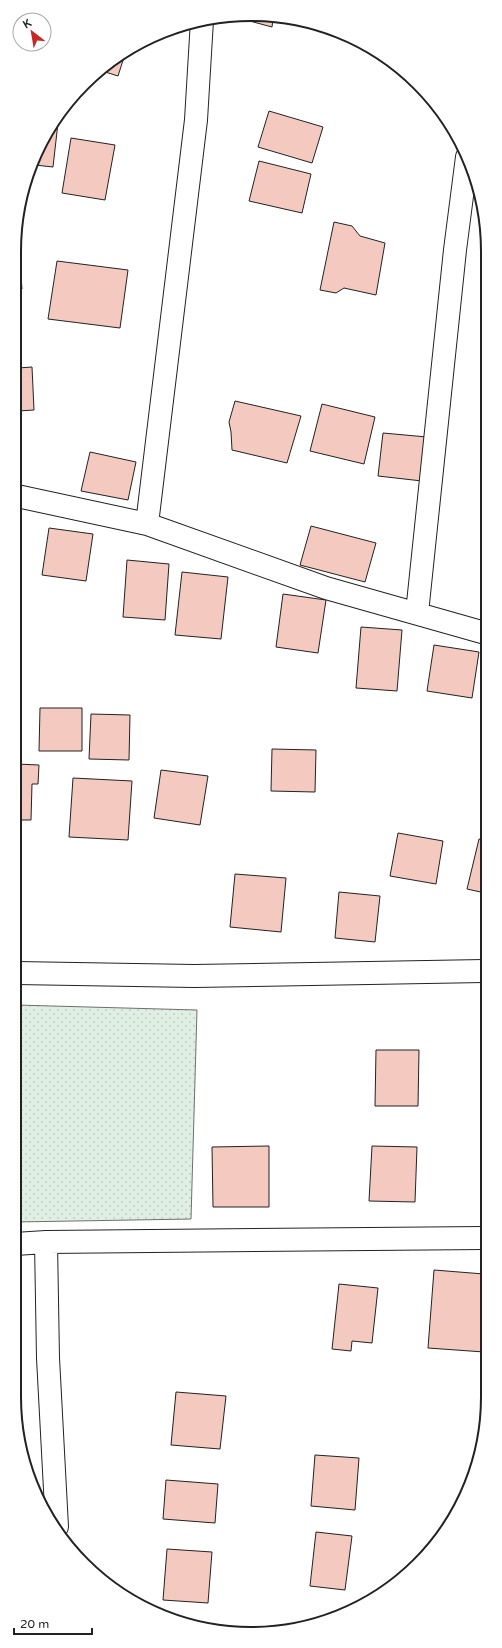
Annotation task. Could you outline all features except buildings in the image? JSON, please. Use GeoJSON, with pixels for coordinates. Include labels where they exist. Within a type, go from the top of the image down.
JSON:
{"type":"FeatureCollection","features":[{"type":"Feature","properties":{"kind":"street"},"geometry":{"type":"LineString","coordinates":[[147,524],[196,120],[202,26]]}},
{"type":"Feature","properties":{"kind":"street"},"geometry":{"type":"LineString","coordinates":[[417,614],[455,250],[465,169]]}},
{"type":"Feature","properties":{"kind":"street"},"geometry":{"type":"LineString","coordinates":[[21,497],[147,524],[326,588],[481,631]]}},
{"type":"Feature","properties":{"kind":"street"},"geometry":{"type":"LineString","coordinates":[[21,973],[194,976],[481,971]]}},
{"type":"Feature","properties":{"kind":"street"},"geometry":{"type":"LineString","coordinates":[[21,1244],[46,1242],[481,1238]]}},
{"type":"Feature","properties":{"kind":"street"},"geometry":{"type":"LineString","coordinates":[[46,1242],[48,1358],[56,1518]]}},
{"type":"Feature","properties":{"kind":"green space"},"geometry":{"type":"Polygon","coordinates":[[[21,1005],[197,1010],[191,1219],[21,1222],[21,1005]]]}}]}
